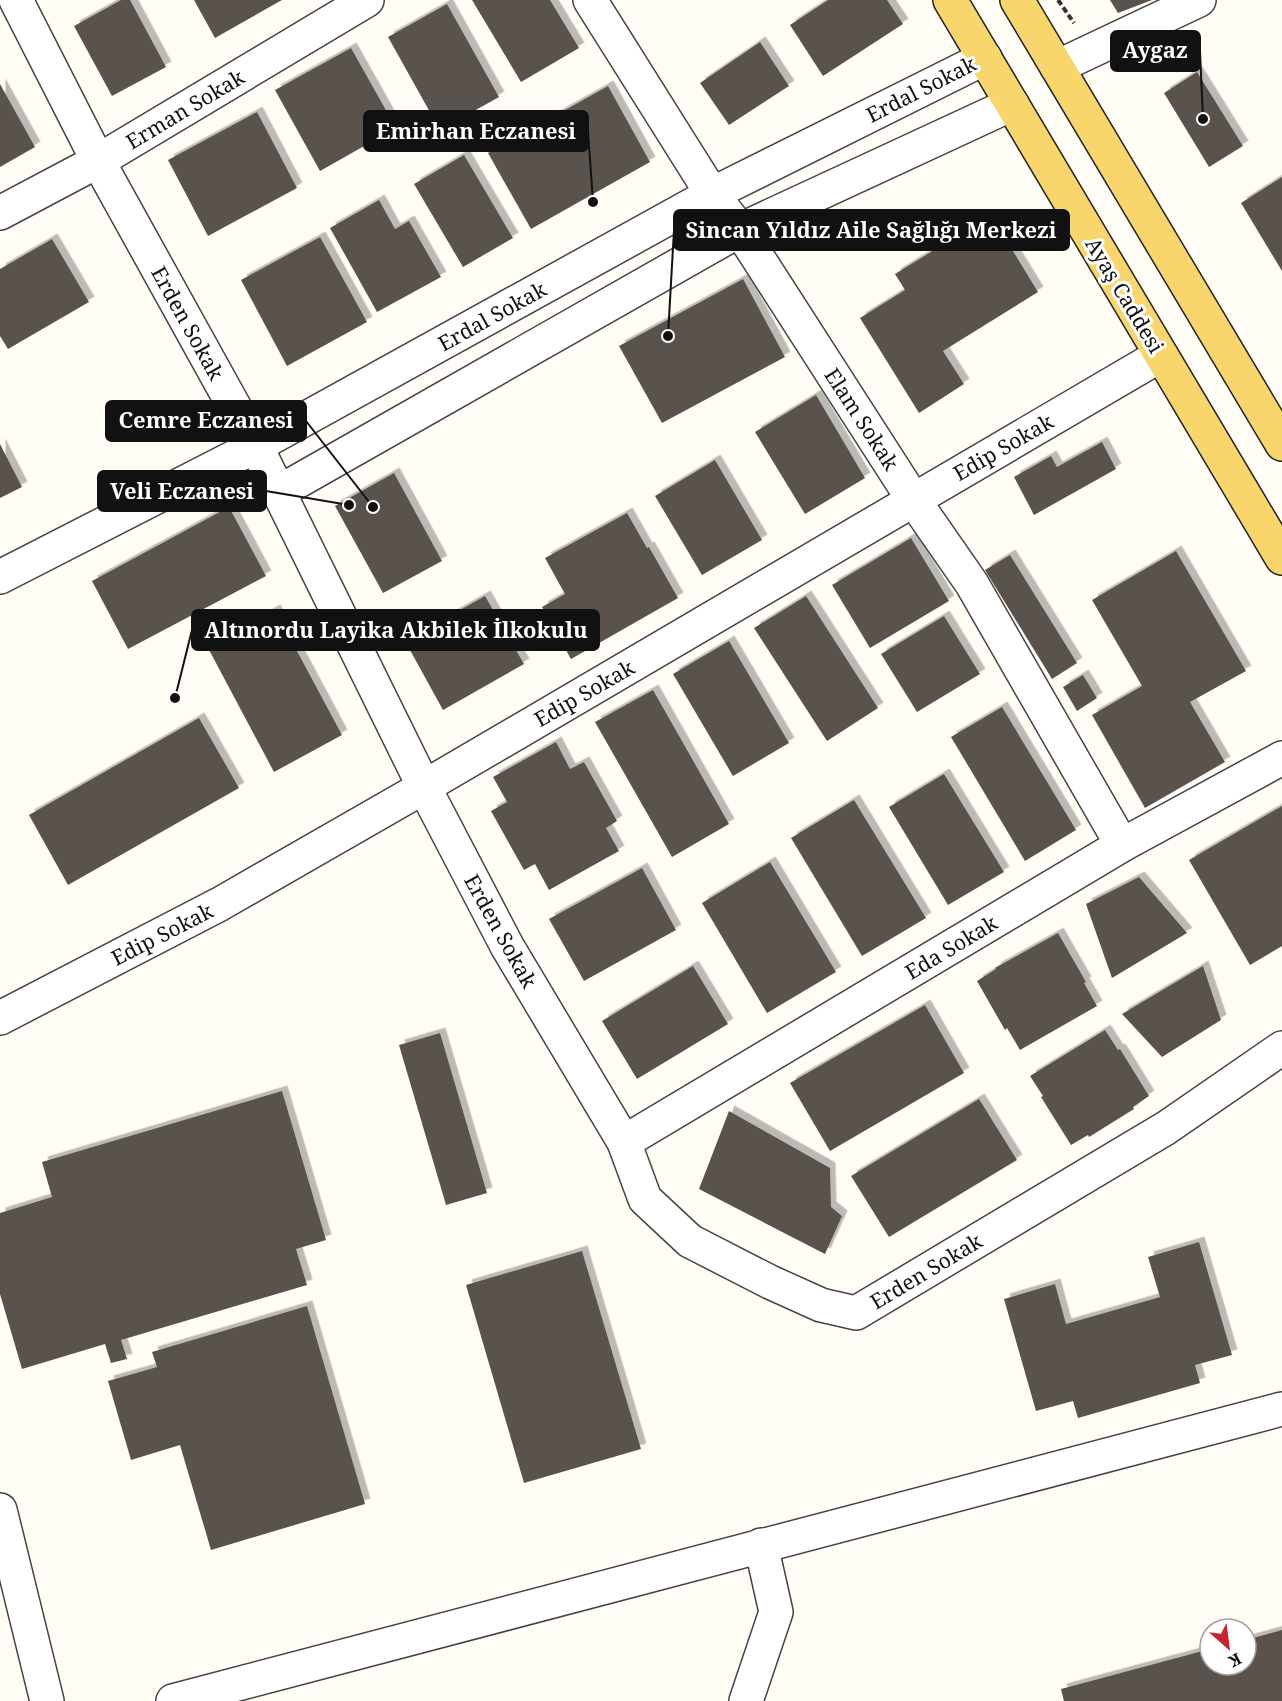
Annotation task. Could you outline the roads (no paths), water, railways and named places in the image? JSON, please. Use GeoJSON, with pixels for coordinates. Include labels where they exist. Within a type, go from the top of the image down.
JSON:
{"type":"FeatureCollection","features":[{"type":"Feature","properties":{"kind":"main road","name":"Ayaş Caddesi"},"geometry":{"type":"LineString","coordinates":[[950,0],[1282,558]]}},
{"type":"Feature","properties":{"kind":"main road"},"geometry":{"type":"LineString","coordinates":[[1017,0],[1282,444]]}},
{"type":"Feature","properties":{"kind":"street","name":"Erden Sokak"},"geometry":{"type":"LineString","coordinates":[[15,0],[99,161],[256,446],[424,787],[507,946],[624,1142],[645,1199],[690,1241],[821,1305],[856,1313],[1166,1128],[1282,1048]]}},
{"type":"Feature","properties":{"kind":"street","name":"Erman Sokak"},"geometry":{"type":"LineString","coordinates":[[0,213],[99,161],[367,0]]}},
{"type":"Feature","properties":{"kind":"street","name":"Elam Sokak"},"geometry":{"type":"LineString","coordinates":[[590,0],[712,194],[740,230],[913,499],[972,584],[1122,845]]}},
{"type":"Feature","properties":{"kind":"street"},"geometry":{"type":"LineString","coordinates":[[1057,67],[1199,0]]}},
{"type":"Feature","properties":{"kind":"street","name":"Erdal Sokak"},"geometry":{"type":"LineString","coordinates":[[0,577],[256,446],[712,194],[984,58]]}},
{"type":"Feature","properties":{"kind":"street"},"geometry":{"type":"LineString","coordinates":[[279,492],[740,230],[1012,104]]}},
{"type":"Feature","properties":{"kind":"street","name":"Edip Sokak"},"geometry":{"type":"LineString","coordinates":[[0,1018],[220,904],[1161,355]]}},
{"type":"Feature","properties":{"kind":"street","name":"Eda Sokak"},"geometry":{"type":"LineString","coordinates":[[624,1142],[1122,845],[1282,758]]}},
{"type":"Feature","properties":{"kind":"street"},"geometry":{"type":"LineString","coordinates":[[173,1701],[1282,1409]]}},
{"type":"Feature","properties":{"kind":"street"},"geometry":{"type":"LineString","coordinates":[[0,1510],[47,1701]]}},
{"type":"Feature","properties":{"kind":"street"},"geometry":{"type":"LineString","coordinates":[[746,1701],[776,1612],[761,1545]]}},
{"type":"Feature","properties":{"kind":"place","name":"Aygaz"},"geometry":{"type":"Point","coordinates":[1203,119]}},
{"type":"Feature","properties":{"kind":"place","name":"Emirhan Eczanesi"},"geometry":{"type":"Point","coordinates":[593,202]}},
{"type":"Feature","properties":{"kind":"place","name":"Sincan Yıldız Aile Sağlığı Merkezi"},"geometry":{"type":"Point","coordinates":[668,336]}},
{"type":"Feature","properties":{"kind":"place","name":"Veli Eczanesi"},"geometry":{"type":"Point","coordinates":[349,505]}},
{"type":"Feature","properties":{"kind":"place","name":"Cemre Eczanesi"},"geometry":{"type":"Point","coordinates":[373,507]}},
{"type":"Feature","properties":{"kind":"place","name":"Altınordu Layika Akbilek İlkokulu"},"geometry":{"type":"Point","coordinates":[175,698]}}]}
